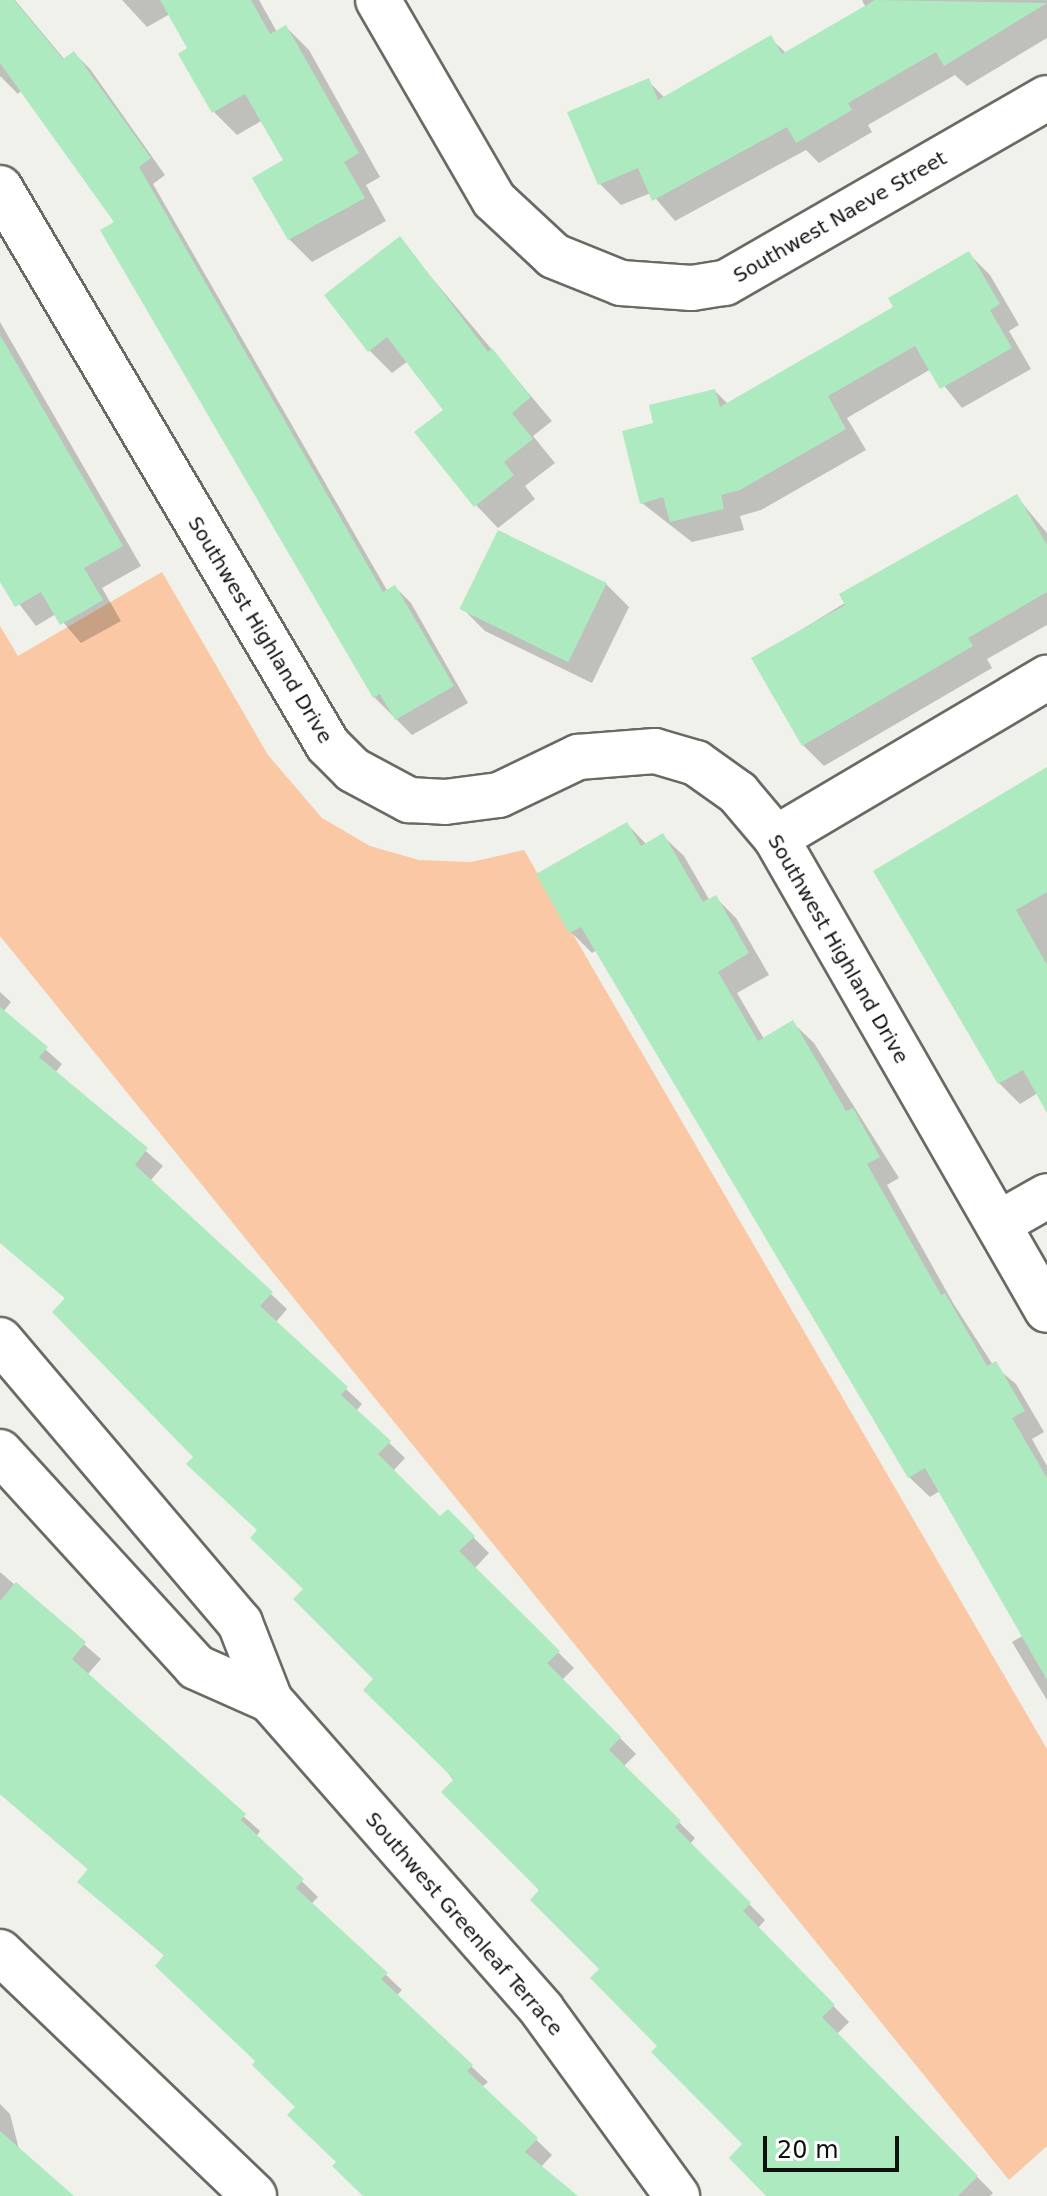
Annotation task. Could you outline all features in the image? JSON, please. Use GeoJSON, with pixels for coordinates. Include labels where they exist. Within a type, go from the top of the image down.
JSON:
{"type":"FeatureCollection","features":[{"type":"Feature","properties":{"kind":"street","name":"Southwest Naeve Street"},"geometry":{"type":"LineString","coordinates":[[378,0],[494,200],[554,256],[621,283],[692,288],[725,283],[1047,98]]}},
{"type":"Feature","properties":{"kind":"street","name":"Southwest Highland Drive"},"geometry":{"type":"LineString","coordinates":[[0,188],[328,745],[353,770],[409,800],[445,802],[499,795],[578,757],[655,751],[696,763],[728,785],[776,838],[1047,1310]]}},
{"type":"Feature","properties":{"kind":"street"},"geometry":{"type":"LineString","coordinates":[[776,838],[1047,678]]}},
{"type":"Feature","properties":{"kind":"street"},"geometry":{"type":"LineString","coordinates":[[998,1224],[1047,1196]]}},
{"type":"Feature","properties":{"kind":"street","name":"Southwest Greenleaf Terrace"},"geometry":{"type":"LineString","coordinates":[[0,1340],[240,1623],[270,1700],[542,2010],[677,2196]]}},
{"type":"Feature","properties":{"kind":"street","name":"Southwest Greenleaf Terrace"},"geometry":{"type":"LineString","coordinates":[[0,1452],[196,1667],[270,1700]]}},
{"type":"Feature","properties":{"kind":"street"},"geometry":{"type":"LineString","coordinates":[[0,1952],[254,2196]]}},
{"type":"Feature","properties":{"kind":"shaded area"},"geometry":{"type":"Polygon","coordinates":[[[162,572],[268,755],[322,818],[370,846],[419,860],[471,862],[524,850],[1047,1749],[1047,2146],[1009,2180],[0,936],[0,626],[18,656],[162,572]]]}},
{"type":"Feature","properties":{"kind":"building"},"geometry":{"type":"Polygon","coordinates":[[[0,0],[14,0],[63,59],[74,51],[151,158],[139,167],[383,592],[395,585],[454,686],[395,720],[380,694],[373,698],[100,230],[114,222],[0,63],[0,0]]]}},
{"type":"Feature","properties":{"kind":"building"},"geometry":{"type":"Polygon","coordinates":[[[160,0],[251,0],[270,34],[286,25],[359,153],[344,162],[365,198],[288,240],[252,178],[283,160],[245,94],[212,113],[178,54],[187,48],[160,0]]]}},
{"type":"Feature","properties":{"kind":"building"},"geometry":{"type":"Polygon","coordinates":[[[875,0],[1047,3],[944,66],[936,52],[848,103],[852,110],[796,143],[787,127],[652,201],[638,168],[598,185],[567,112],[649,78],[658,100],[771,35],[782,54],[875,0]]]}},
{"type":"Feature","properties":{"kind":"building"},"geometry":{"type":"Polygon","coordinates":[[[400,236],[488,352],[492,348],[531,397],[512,413],[533,439],[504,462],[514,475],[474,507],[414,432],[443,410],[387,337],[368,352],[324,295],[400,236]]]}},
{"type":"Feature","properties":{"kind":"building"},"geometry":{"type":"Polygon","coordinates":[[[969,251],[1000,304],[990,310],[1012,348],[940,389],[915,346],[828,396],[846,429],[740,490],[721,495],[724,509],[670,522],[663,497],[640,504],[622,431],[653,423],[649,405],[715,389],[720,407],[893,307],[888,298],[969,251]]]}},
{"type":"Feature","properties":{"kind":"building"},"geometry":{"type":"Polygon","coordinates":[[[0,335],[123,546],[84,568],[103,600],[60,625],[41,592],[15,607],[0,582],[0,335]]]}},
{"type":"Feature","properties":{"kind":"building"},"geometry":{"type":"Polygon","coordinates":[[[1017,494],[1047,545],[1047,592],[968,638],[973,646],[802,746],[751,658],[845,605],[839,594],[1017,494]]]}},
{"type":"Feature","properties":{"kind":"building"},"geometry":{"type":"Polygon","coordinates":[[[498,530],[607,583],[568,662],[459,609],[498,530]]]}},
{"type":"Feature","properties":{"kind":"building"},"geometry":{"type":"Polygon","coordinates":[[[1047,767],[1047,892],[1016,910],[1047,965],[1047,1113],[1023,1070],[998,1084],[873,871],[1047,767]]]}},
{"type":"Feature","properties":{"kind":"building"},"geometry":{"type":"Polygon","coordinates":[[[627,822],[641,846],[663,833],[703,902],[716,895],[749,953],[718,972],[758,1041],[793,1020],[846,1111],[853,1108],[880,1157],[867,1164],[941,1295],[945,1293],[987,1366],[996,1361],[1025,1411],[1012,1418],[1047,1478],[1047,1680],[925,1468],[908,1478],[581,927],[569,933],[536,874],[627,822]]]}},
{"type":"Feature","properties":{"kind":"building"},"geometry":{"type":"Polygon","coordinates":[[[0,1007],[48,1047],[39,1057],[148,1148],[135,1165],[273,1292],[260,1306],[348,1387],[341,1395],[391,1441],[378,1454],[440,1516],[448,1509],[475,1536],[459,1551],[560,1651],[547,1663],[621,1737],[609,1750],[681,1821],[675,1827],[751,1903],[743,1911],[835,2005],[822,2017],[978,2176],[958,2196],[766,2196],[729,2158],[742,2144],[651,2052],[657,2046],[590,1978],[599,1969],[530,1900],[539,1890],[441,1792],[454,1779],[363,1690],[373,1679],[293,1599],[303,1589],[250,1538],[257,1530],[186,1464],[193,1457],[52,1312],[65,1298],[0,1243],[0,1007]]]}},
{"type":"Feature","properties":{"kind":"building"},"geometry":{"type":"Polygon","coordinates":[[[16,1582],[86,1642],[72,1659],[246,1814],[241,1820],[304,1879],[296,1888],[388,1973],[381,1979],[473,2065],[467,2071],[538,2138],[525,2152],[578,2196],[363,2196],[332,2166],[336,2162],[287,2115],[295,2107],[252,2065],[255,2061],[155,1966],[164,1955],[77,1882],[88,1869],[0,1794],[0,1601],[16,1582]]]}},
{"type":"Feature","properties":{"kind":"building"},"geometry":{"type":"Polygon","coordinates":[[[0,2131],[74,2196],[0,2196],[0,2131]]]}}]}
